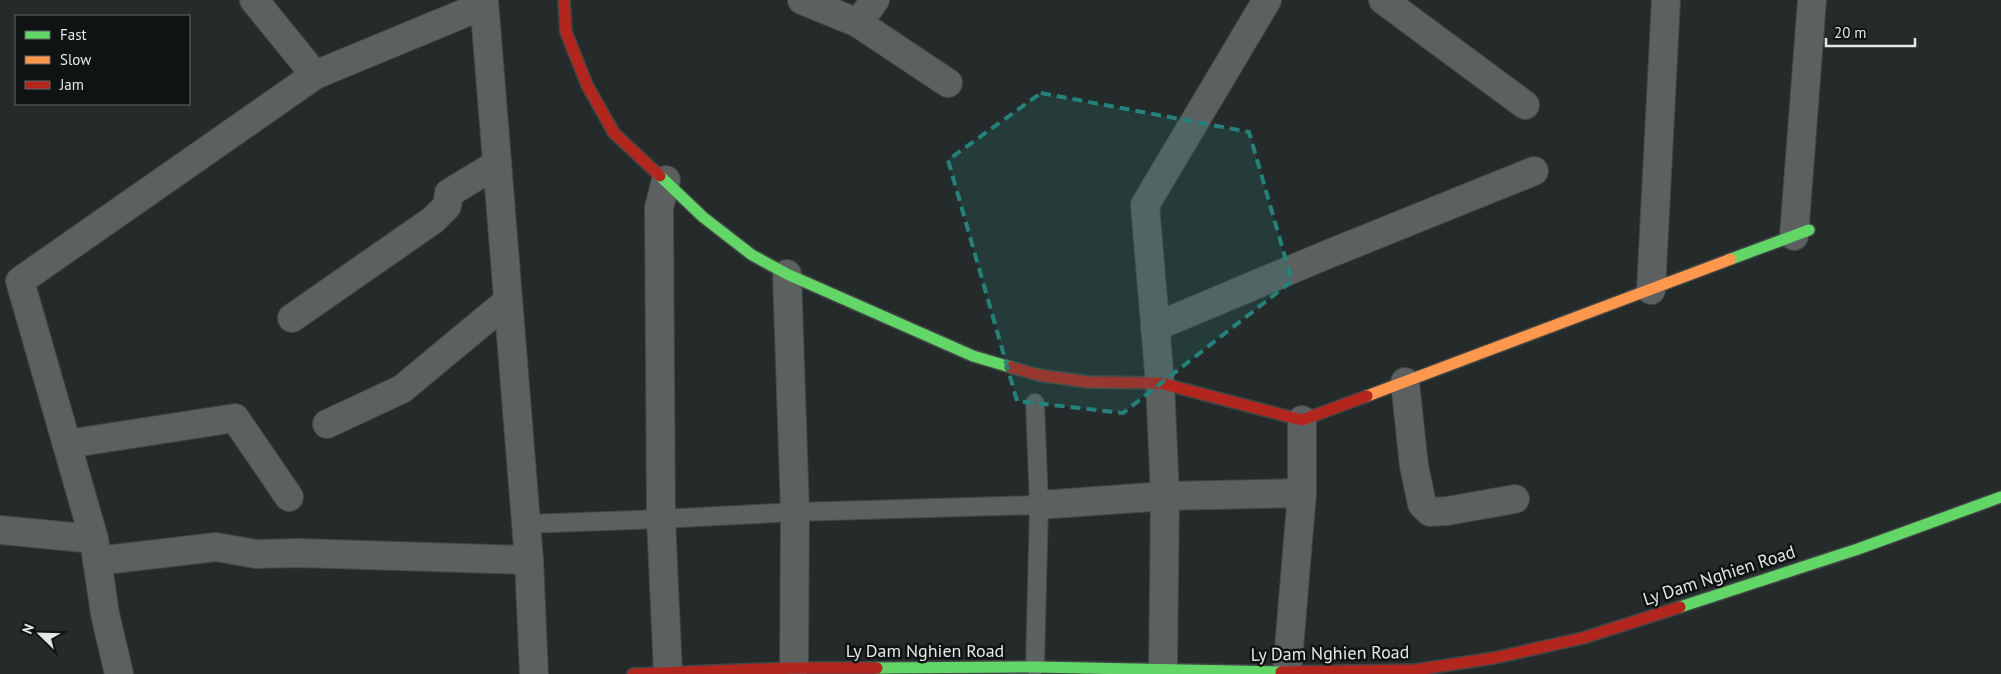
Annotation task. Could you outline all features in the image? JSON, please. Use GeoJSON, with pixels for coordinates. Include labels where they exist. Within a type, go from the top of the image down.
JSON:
{"type":"FeatureCollection","features":[{"type":"Feature","properties":{"kind":"street"},"geometry":{"type":"LineString","coordinates":[[254,0],[315,75]]}},
{"type":"Feature","properties":{"kind":"street"},"geometry":{"type":"LineString","coordinates":[[564,0],[566,32],[587,85],[614,133],[666,180],[703,217],[752,255],[786,274],[973,356],[1038,375],[1088,382],[1160,383],[1302,420],[1802,233],[1812,0]]}},
{"type":"Feature","properties":{"kind":"street"},"geometry":{"type":"LineString","coordinates":[[802,0],[858,23],[948,82]]}},
{"type":"Feature","properties":{"kind":"street"},"geometry":{"type":"LineString","coordinates":[[858,23],[875,0]]}},
{"type":"Feature","properties":{"kind":"street"},"geometry":{"type":"LineString","coordinates":[[1163,670],[1164,496],[1160,383],[1154,328],[1146,205],[1267,0]]}},
{"type":"Feature","properties":{"kind":"street"},"geometry":{"type":"LineString","coordinates":[[1382,0],[1526,105]]}},
{"type":"Feature","properties":{"kind":"street"},"geometry":{"type":"LineString","coordinates":[[1651,290],[1666,0]]}},
{"type":"Feature","properties":{"kind":"street"},"geometry":{"type":"LineString","coordinates":[[120,674],[105,614],[95,550],[20,281],[315,75],[484,2],[529,560],[534,674]]}},
{"type":"Feature","properties":{"kind":"street"},"geometry":{"type":"LineString","coordinates":[[292,318],[433,220],[447,206],[449,193],[497,164]]}},
{"type":"Feature","properties":{"kind":"street"},"geometry":{"type":"LineString","coordinates":[[1154,328],[1326,255],[1534,171]]}},
{"type":"Feature","properties":{"kind":"street"},"geometry":{"type":"LineString","coordinates":[[666,180],[659,208],[661,519],[668,674]]}},
{"type":"Feature","properties":{"kind":"street"},"geometry":{"type":"LineString","coordinates":[[786,274],[795,512],[794,668]]}},
{"type":"Feature","properties":{"kind":"street"},"geometry":{"type":"LineString","coordinates":[[327,424],[402,389],[508,301]]}},
{"type":"Feature","properties":{"kind":"street"},"geometry":{"type":"LineString","coordinates":[[1405,382],[1414,466],[1422,504],[1430,512],[1447,512],[1515,499]]}},
{"type":"Feature","properties":{"kind":"street"},"geometry":{"type":"LineString","coordinates":[[67,444],[235,418],[289,496]]}},
{"type":"Feature","properties":{"kind":"street"},"geometry":{"type":"LineString","coordinates":[[1287,673],[1302,493],[1302,420]]}},
{"type":"Feature","properties":{"kind":"street"},"geometry":{"type":"LineString","coordinates":[[1039,504],[1164,496],[1302,493]]}},
{"type":"Feature","properties":{"kind":"street","name":"Ly Dam Nghien Road"},"geometry":{"type":"LineString","coordinates":[[633,674],[794,668],[1036,667],[1287,673],[1415,670],[1494,658],[1583,638],[1858,549],[2001,497]]}},
{"type":"Feature","properties":{"kind":"street"},"geometry":{"type":"LineString","coordinates":[[0,530],[95,550],[216,547],[256,554],[299,553],[529,560]]}},
{"type":"Feature","properties":{"kind":"lane"},"geometry":{"type":"LineString","coordinates":[[1035,403],[1039,504],[1036,667]]}},
{"type":"Feature","properties":{"kind":"lane"},"geometry":{"type":"LineString","coordinates":[[526,524],[795,512],[1039,504]]}},
{"type":"Feature","properties":{"kind":"highlighted area"},"geometry":{"type":"Polygon","coordinates":[[[1041,93],[1249,132],[1292,281],[1123,413],[1017,401],[948,160],[1041,93]]]}},
{"type":"Feature","properties":{"kind":"traffic: fast"},"geometry":{"type":"LineString","coordinates":[[660,176],[703,217],[752,255],[787,274],[973,356],[1010,367]]}},
{"type":"Feature","properties":{"kind":"traffic: fast"},"geometry":{"type":"LineString","coordinates":[[1731,259],[1809,230]]}},
{"type":"Feature","properties":{"kind":"traffic: fast"},"geometry":{"type":"LineString","coordinates":[[1680,607],[1858,549],[2001,497]]}},
{"type":"Feature","properties":{"kind":"traffic: fast"},"geometry":{"type":"LineString","coordinates":[[877,668],[1035,667],[1281,672]]}},
{"type":"Feature","properties":{"kind":"traffic: slow"},"geometry":{"type":"LineString","coordinates":[[1367,396],[1731,259]]}},
{"type":"Feature","properties":{"kind":"traffic: jam"},"geometry":{"type":"LineString","coordinates":[[564,0],[566,32],[587,85],[614,133],[660,176]]}},
{"type":"Feature","properties":{"kind":"traffic: jam"},"geometry":{"type":"LineString","coordinates":[[1010,367],[1039,375],[1088,382],[1160,383],[1302,420],[1367,396]]}},
{"type":"Feature","properties":{"kind":"traffic: jam"},"geometry":{"type":"LineString","coordinates":[[1281,672],[1415,670],[1494,658],[1583,638],[1680,607]]}},
{"type":"Feature","properties":{"kind":"traffic: jam"},"geometry":{"type":"LineString","coordinates":[[633,674],[794,668],[877,668]]}}]}
